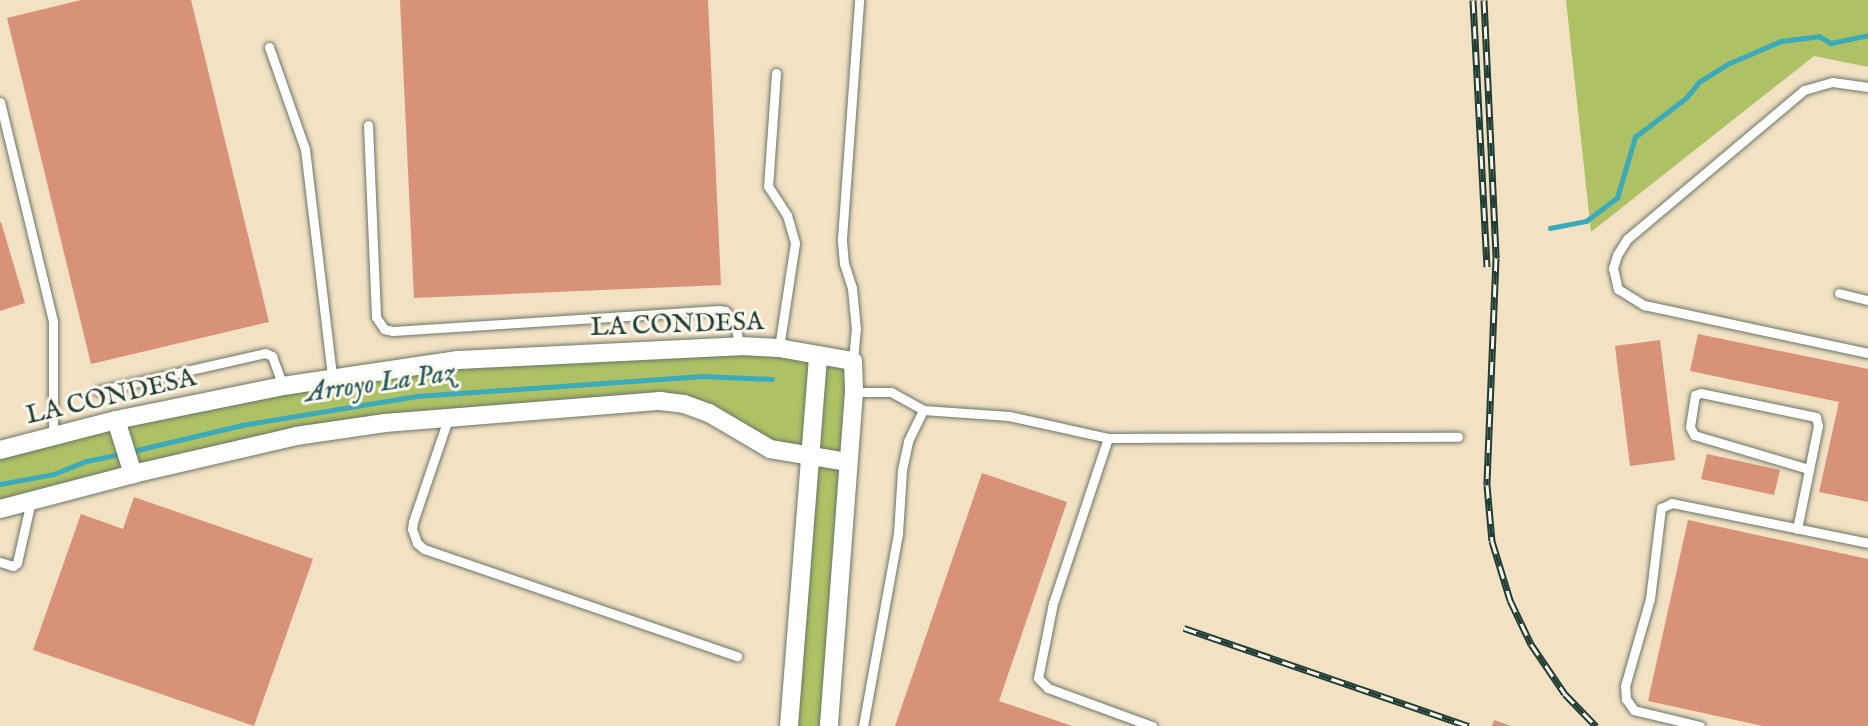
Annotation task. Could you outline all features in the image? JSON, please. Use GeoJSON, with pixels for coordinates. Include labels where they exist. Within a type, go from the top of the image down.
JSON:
{"type":"FeatureCollection","features":[{"type":"Feature","properties":{"kind":"street","name":"LA CONDESA"},"geometry":{"type":"LineString","coordinates":[[1,446],[118,425],[282,386],[458,360],[740,346],[779,348],[853,361]]}},
{"type":"Feature","properties":{"kind":"street"},"geometry":{"type":"LineString","coordinates":[[789,726],[818,356]]}},
{"type":"Feature","properties":{"kind":"street"},"geometry":{"type":"LineString","coordinates":[[828,726],[854,392],[853,361]]}},
{"type":"Feature","properties":{"kind":"street"},"geometry":{"type":"LineString","coordinates":[[0,509],[131,467],[296,436],[385,422],[660,401],[684,404],[709,413],[770,449],[848,462]]}},
{"type":"Feature","properties":{"kind":"street"},"geometry":{"type":"LineString","coordinates":[[118,425],[131,467]]}},
{"type":"Feature","properties":{"kind":"lane"},"geometry":{"type":"LineString","coordinates":[[853,361],[856,329],[852,288],[844,264],[842,239],[859,0]]}},
{"type":"Feature","properties":{"kind":"lane"},"geometry":{"type":"LineString","coordinates":[[269,47],[295,117],[308,168],[331,377]]}},
{"type":"Feature","properties":{"kind":"lane"},"geometry":{"type":"LineString","coordinates":[[776,73],[768,186],[787,215],[796,243],[779,348]]}},
{"type":"Feature","properties":{"kind":"lane"},"geometry":{"type":"LineString","coordinates":[[1868,88],[1832,82],[1804,90],[1628,239],[1616,255],[1614,268],[1618,289],[1644,305],[1868,353]]}},
{"type":"Feature","properties":{"kind":"lane"},"geometry":{"type":"LineString","coordinates":[[0,102],[53,321],[53,436]]}},
{"type":"Feature","properties":{"kind":"lane"},"geometry":{"type":"LineString","coordinates":[[368,125],[376,317],[384,329],[393,331],[719,310],[731,315],[740,346]]}},
{"type":"Feature","properties":{"kind":"lane"},"geometry":{"type":"LineString","coordinates":[[1839,293],[1868,300]]}},
{"type":"Feature","properties":{"kind":"lane"},"geometry":{"type":"LineString","coordinates":[[98,391],[265,353],[272,356],[282,386]]}},
{"type":"Feature","properties":{"kind":"lane"},"geometry":{"type":"LineString","coordinates":[[854,392],[891,392],[923,410],[1009,416],[1108,438],[1458,437]]}},
{"type":"Feature","properties":{"kind":"lane"},"geometry":{"type":"LineString","coordinates":[[1797,529],[1818,426],[1814,415],[1701,393],[1695,395],[1690,427],[1693,435],[1809,469]]}},
{"type":"Feature","properties":{"kind":"lane"},"geometry":{"type":"LineString","coordinates":[[863,726],[898,534],[902,470],[908,441],[923,410]]}},
{"type":"Feature","properties":{"kind":"lane"},"geometry":{"type":"LineString","coordinates":[[449,417],[413,522],[412,529],[417,543],[424,549],[737,656]]}},
{"type":"Feature","properties":{"kind":"lane"},"geometry":{"type":"LineString","coordinates":[[1108,438],[1054,603],[1038,678],[1048,688],[1153,726]]}},
{"type":"Feature","properties":{"kind":"lane"},"geometry":{"type":"LineString","coordinates":[[0,562],[13,566],[17,563],[31,500]]}},
{"type":"Feature","properties":{"kind":"lane"},"geometry":{"type":"LineString","coordinates":[[1700,726],[1634,710],[1626,699],[1625,686],[1650,599],[1658,513],[1672,503],[1868,543]]}},
{"type":"Feature","properties":{"kind":"green space"},"geometry":{"type":"Polygon","coordinates":[[[1566,0],[1868,0],[1868,67],[1814,56],[1591,232],[1566,0]]]}},
{"type":"Feature","properties":{"kind":"green space"},"geometry":{"type":"Polygon","coordinates":[[[740,346],[853,361],[829,726],[789,726],[810,457],[684,404],[385,423],[0,508],[0,450],[332,377],[740,346]]]}},
{"type":"Feature","properties":{"kind":"building"},"geometry":{"type":"Polygon","coordinates":[[[81,0],[191,0],[269,322],[91,364],[7,18],[81,0]]]}},
{"type":"Feature","properties":{"kind":"building"},"geometry":{"type":"Polygon","coordinates":[[[400,0],[708,0],[721,285],[414,298],[400,0]]]}},
{"type":"Feature","properties":{"kind":"building"},"geometry":{"type":"Polygon","coordinates":[[[0,223],[25,303],[0,311],[0,223]]]}},
{"type":"Feature","properties":{"kind":"building"},"geometry":{"type":"Polygon","coordinates":[[[1698,334],[1868,369],[1868,502],[1819,492],[1839,402],[1690,371],[1698,334]]]}},
{"type":"Feature","properties":{"kind":"building"},"geometry":{"type":"Polygon","coordinates":[[[1660,340],[1675,460],[1630,466],[1615,346],[1660,340]]]}},
{"type":"Feature","properties":{"kind":"building"},"geometry":{"type":"Polygon","coordinates":[[[1707,454],[1780,470],[1774,495],[1701,479],[1707,454]]]}},
{"type":"Feature","properties":{"kind":"building"},"geometry":{"type":"Polygon","coordinates":[[[982,473],[1067,502],[999,701],[1072,726],[895,726],[982,473]]]}},
{"type":"Feature","properties":{"kind":"building"},"geometry":{"type":"Polygon","coordinates":[[[134,497],[313,559],[254,726],[33,650],[81,514],[123,529],[134,497]]]}},
{"type":"Feature","properties":{"kind":"building"},"geometry":{"type":"Polygon","coordinates":[[[1688,520],[1868,559],[1868,726],[1763,726],[1648,701],[1688,520]]]}},
{"type":"Feature","properties":{"kind":"building"},"geometry":{"type":"Polygon","coordinates":[[[1494,720],[1511,726],[1492,726],[1494,720]]]}},
{"type":"Feature","properties":{"kind":"waterway","name":"Arroyo La Paz"},"geometry":{"type":"LineString","coordinates":[[1550,228],[1586,221],[1617,198],[1635,137],[1686,98],[1699,82],[1730,63],[1781,41],[1819,36],[1831,43],[1868,35]]}},
{"type":"Feature","properties":{"kind":"waterway","name":"Arroyo La Paz"},"geometry":{"type":"LineString","coordinates":[[129,452],[242,425],[417,396],[702,376],[772,379]]}},
{"type":"Feature","properties":{"kind":"waterway","name":"Arroyo La Paz"},"geometry":{"type":"LineString","coordinates":[[0,484],[54,474],[87,461],[121,454]]}},
{"type":"Feature","properties":{"kind":"railway"},"geometry":{"type":"LineString","coordinates":[[1473,0],[1487,267]]}},
{"type":"Feature","properties":{"kind":"railway"},"geometry":{"type":"LineString","coordinates":[[1484,0],[1496,258],[1487,485],[1492,541],[1510,600],[1531,644],[1565,694],[1596,726]]}},
{"type":"Feature","properties":{"kind":"railway"},"geometry":{"type":"LineString","coordinates":[[1184,628],[1469,726]]}}]}
